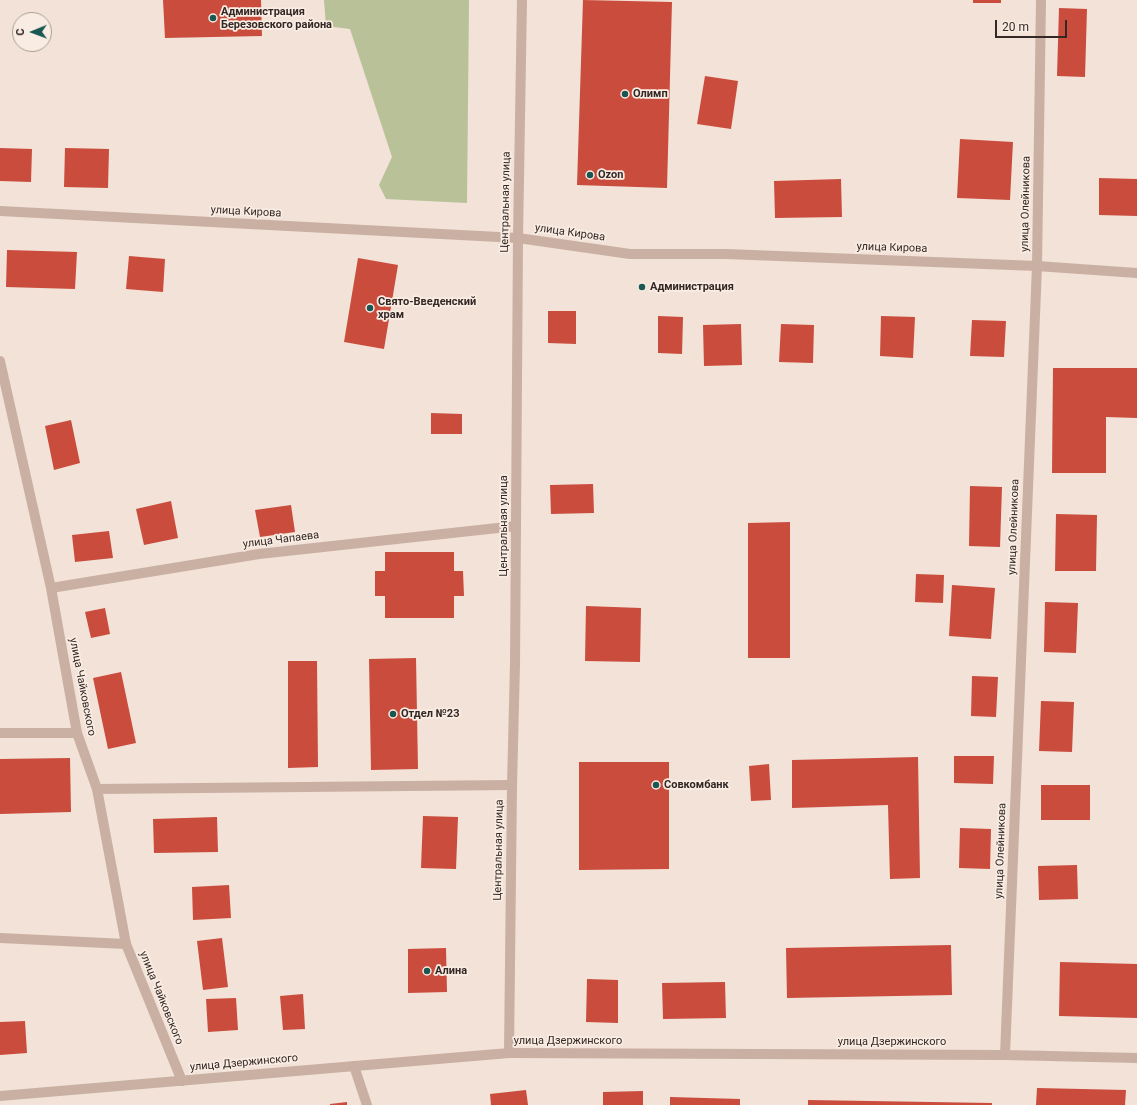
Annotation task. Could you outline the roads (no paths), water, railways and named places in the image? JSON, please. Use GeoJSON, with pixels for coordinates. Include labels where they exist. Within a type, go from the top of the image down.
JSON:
{"type":"FeatureCollection","features":[{"type":"Feature","properties":{"kind":"street","name":"Центральная улица"},"geometry":{"type":"LineString","coordinates":[[509,1053],[522,0]]}},
{"type":"Feature","properties":{"kind":"street","name":"улица Олейникова"},"geometry":{"type":"LineString","coordinates":[[1005,1055],[1037,266],[1041,0]]}},
{"type":"Feature","properties":{"kind":"street","name":"улица Кирова"},"geometry":{"type":"LineString","coordinates":[[0,211],[518,238],[630,254],[726,254],[1037,266],[1137,273]]}},
{"type":"Feature","properties":{"kind":"street","name":"улица Чайковского"},"geometry":{"type":"LineString","coordinates":[[0,361],[51,588],[77,732],[97,790],[126,944],[182,1081]]}},
{"type":"Feature","properties":{"kind":"street","name":"улица Чапаева"},"geometry":{"type":"LineString","coordinates":[[51,588],[259,554],[516,526]]}},
{"type":"Feature","properties":{"kind":"street"},"geometry":{"type":"LineString","coordinates":[[0,733],[77,732]]}},
{"type":"Feature","properties":{"kind":"street"},"geometry":{"type":"LineString","coordinates":[[97,790],[512,785]]}},
{"type":"Feature","properties":{"kind":"street"},"geometry":{"type":"LineString","coordinates":[[0,938],[126,944]]}},
{"type":"Feature","properties":{"kind":"street","name":"улица Дзержинского"},"geometry":{"type":"LineString","coordinates":[[0,1096],[509,1053],[1005,1055],[1137,1058]]}},
{"type":"Feature","properties":{"kind":"street"},"geometry":{"type":"LineString","coordinates":[[354,1066],[367,1105]]}},
{"type":"Feature","properties":{"kind":"place","name":"Администрация Березовского района"},"geometry":{"type":"Point","coordinates":[213,18]}},
{"type":"Feature","properties":{"kind":"place","name":"Олимп"},"geometry":{"type":"Point","coordinates":[625,94]}},
{"type":"Feature","properties":{"kind":"place","name":"Ozon"},"geometry":{"type":"Point","coordinates":[590,175]}},
{"type":"Feature","properties":{"kind":"place","name":"Администрация"},"geometry":{"type":"Point","coordinates":[642,287]}},
{"type":"Feature","properties":{"kind":"place","name":"Свято-Введенский храм"},"geometry":{"type":"Point","coordinates":[370,308]}},
{"type":"Feature","properties":{"kind":"place","name":"Отдел №23"},"geometry":{"type":"Point","coordinates":[393,714]}},
{"type":"Feature","properties":{"kind":"place","name":"Совкомбанк"},"geometry":{"type":"Point","coordinates":[656,785]}},
{"type":"Feature","properties":{"kind":"place","name":"Алина"},"geometry":{"type":"Point","coordinates":[427,971]}}]}
